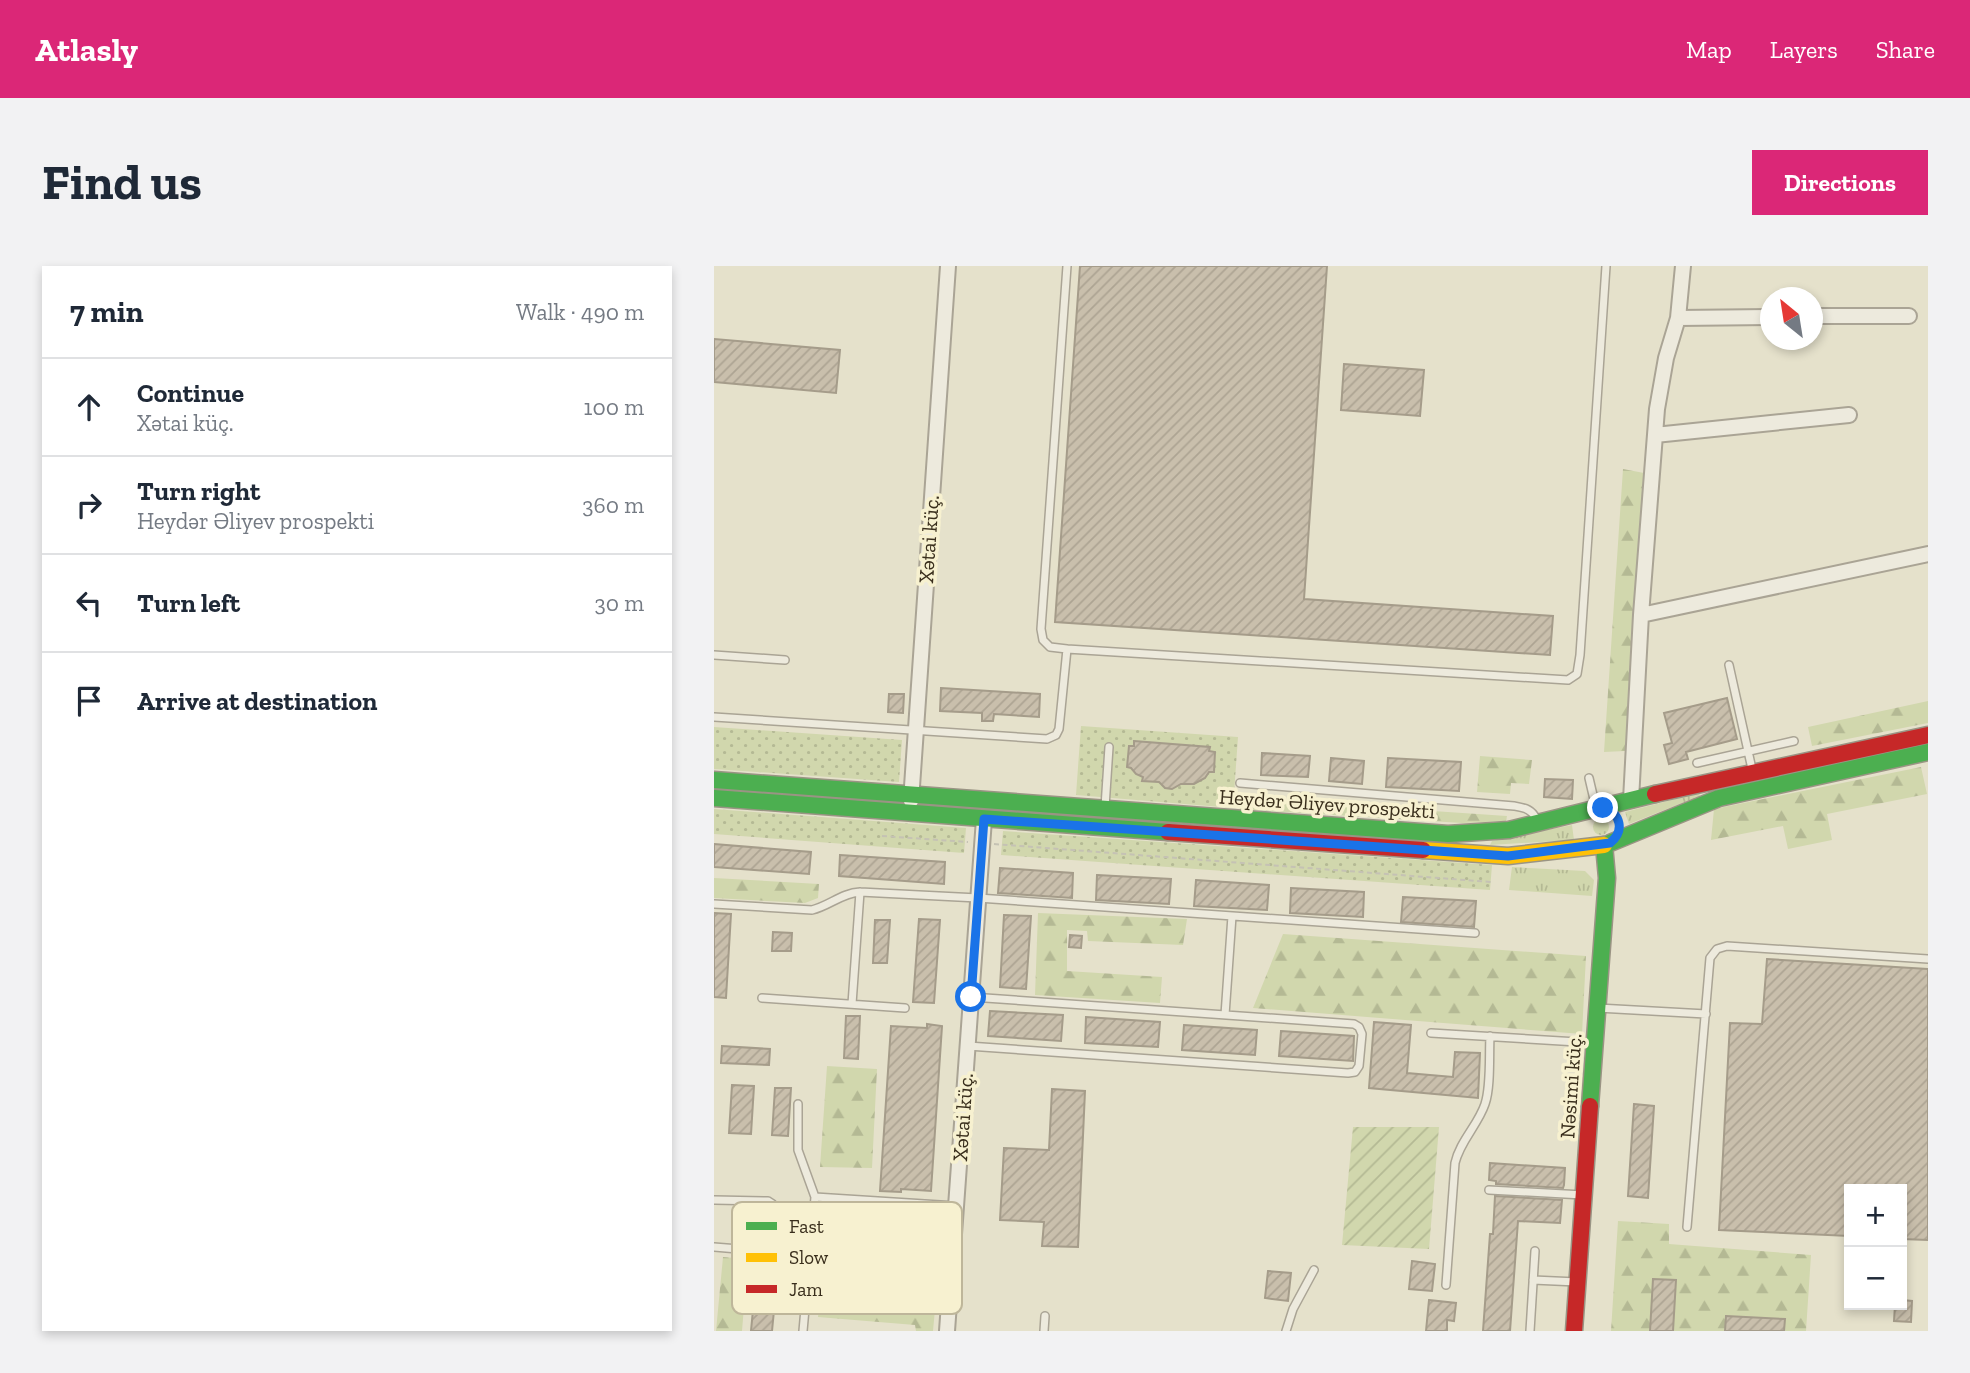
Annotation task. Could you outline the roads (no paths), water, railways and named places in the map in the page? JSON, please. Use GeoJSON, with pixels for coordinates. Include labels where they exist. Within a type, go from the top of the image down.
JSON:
{"type":"FeatureCollection","features":[{"type":"Feature","properties":{"kind":"main road","name":"Heydər Əliyev prospekti"},"geometry":{"type":"LineString","coordinates":[[714,780],[1448,834],[1509,830],[1539,824],[1631,800],[1928,735]]}},
{"type":"Feature","properties":{"kind":"main road","name":"Heydər Əliyev prospekti"},"geometry":{"type":"LineString","coordinates":[[714,798],[1508,856],[1607,844],[1719,798],[1928,752]]}},
{"type":"Feature","properties":{"kind":"main road"},"geometry":{"type":"LineString","coordinates":[[1597,808],[1608,810],[1618,820],[1618,834],[1607,844],[1593,843],[1583,831],[1586,815],[1597,808]]}},
{"type":"Feature","properties":{"kind":"main road","name":"Nəsimi küç."},"geometry":{"type":"LineString","coordinates":[[1574,1331],[1607,878],[1607,844]]}},
{"type":"Feature","properties":{"kind":"street","name":"Xətai küç."},"geometry":{"type":"LineString","coordinates":[[910,813],[948,266]]}},
{"type":"Feature","properties":{"kind":"street"},"geometry":{"type":"LineString","coordinates":[[1631,800],[1641,615],[1657,409],[1666,358],[1678,318],[1683,266]]}},
{"type":"Feature","properties":{"kind":"street"},"geometry":{"type":"LineString","coordinates":[[1823,316],[1909,316]]}},
{"type":"Feature","properties":{"kind":"street"},"geometry":{"type":"LineString","coordinates":[[1678,318],[1760,317]]}},
{"type":"Feature","properties":{"kind":"street"},"geometry":{"type":"LineString","coordinates":[[1655,435],[1849,415]]}},
{"type":"Feature","properties":{"kind":"street"},"geometry":{"type":"LineString","coordinates":[[1641,615],[1928,554]]}},
{"type":"Feature","properties":{"kind":"street","name":"Xətai küç."},"geometry":{"type":"LineString","coordinates":[[957,1202],[984,819]]}},
{"type":"Feature","properties":{"kind":"lane"},"geometry":{"type":"LineString","coordinates":[[1067,266],[1041,629],[1043,640],[1049,647],[1568,680],[1577,674],[1580,655],[1606,266]]}},
{"type":"Feature","properties":{"kind":"lane"},"geometry":{"type":"LineString","coordinates":[[714,717],[1039,740],[1056,735],[1061,722],[1067,649]]}},
{"type":"Feature","properties":{"kind":"lane"},"geometry":{"type":"LineString","coordinates":[[714,655],[785,660]]}},
{"type":"Feature","properties":{"kind":"lane"},"geometry":{"type":"LineString","coordinates":[[1729,665],[1753,773]]}},
{"type":"Feature","properties":{"kind":"lane"},"geometry":{"type":"LineString","coordinates":[[1697,763],[1794,741]]}},
{"type":"Feature","properties":{"kind":"lane"},"geometry":{"type":"LineString","coordinates":[[1105,808],[1110,747]]}},
{"type":"Feature","properties":{"kind":"lane"},"geometry":{"type":"LineString","coordinates":[[1589,778],[1597,808]]}},
{"type":"Feature","properties":{"kind":"lane"},"geometry":{"type":"LineString","coordinates":[[1240,783],[1514,806],[1534,813],[1539,824]]}},
{"type":"Feature","properties":{"kind":"lane"},"geometry":{"type":"LineString","coordinates":[[852,1004],[860,892]]}},
{"type":"Feature","properties":{"kind":"lane"},"geometry":{"type":"LineString","coordinates":[[714,904],[812,910],[826,906],[842,896],[860,892],[1475,933]]}},
{"type":"Feature","properties":{"kind":"lane"},"geometry":{"type":"LineString","coordinates":[[1225,1015],[1232,916]]}},
{"type":"Feature","properties":{"kind":"lane"},"geometry":{"type":"LineString","coordinates":[[1687,1227],[1710,958],[1717,949],[1727,946],[1928,959]]}},
{"type":"Feature","properties":{"kind":"lane"},"geometry":{"type":"LineString","coordinates":[[968,1046],[1348,1073],[1355,1072],[1359,1066],[1362,1034],[1354,1024],[971,997]]}},
{"type":"Feature","properties":{"kind":"lane"},"geometry":{"type":"LineString","coordinates":[[762,998],[905,1008]]}},
{"type":"Feature","properties":{"kind":"lane"},"geometry":{"type":"LineString","coordinates":[[1598,1008],[1706,1014]]}},
{"type":"Feature","properties":{"kind":"lane"},"geometry":{"type":"LineString","coordinates":[[1432,1033],[1595,1043]]}},
{"type":"Feature","properties":{"kind":"lane"},"geometry":{"type":"LineString","coordinates":[[1446,1285],[1455,1163],[1458,1152],[1485,1105],[1490,1036]]}},
{"type":"Feature","properties":{"kind":"lane"},"geometry":{"type":"LineString","coordinates":[[799,1104],[797,1150],[815,1202]]}},
{"type":"Feature","properties":{"kind":"lane"},"geometry":{"type":"LineString","coordinates":[[1489,1190],[1584,1195]]}},
{"type":"Feature","properties":{"kind":"lane"},"geometry":{"type":"LineString","coordinates":[[815,1197],[894,1202]]}},
{"type":"Feature","properties":{"kind":"lane"},"geometry":{"type":"LineString","coordinates":[[714,1200],[770,1202]]}},
{"type":"Feature","properties":{"kind":"lane"},"geometry":{"type":"LineString","coordinates":[[714,1247],[732,1248]]}},
{"type":"Feature","properties":{"kind":"lane"},"geometry":{"type":"LineString","coordinates":[[1530,1331],[1535,1251]]}},
{"type":"Feature","properties":{"kind":"lane"},"geometry":{"type":"LineString","coordinates":[[1286,1331],[1293,1309],[1314,1270]]}},
{"type":"Feature","properties":{"kind":"lane"},"geometry":{"type":"LineString","coordinates":[[1533,1280],[1578,1282]]}},
{"type":"Feature","properties":{"kind":"lane"},"geometry":{"type":"LineString","coordinates":[[1044,1331],[1045,1316]]}}]}
